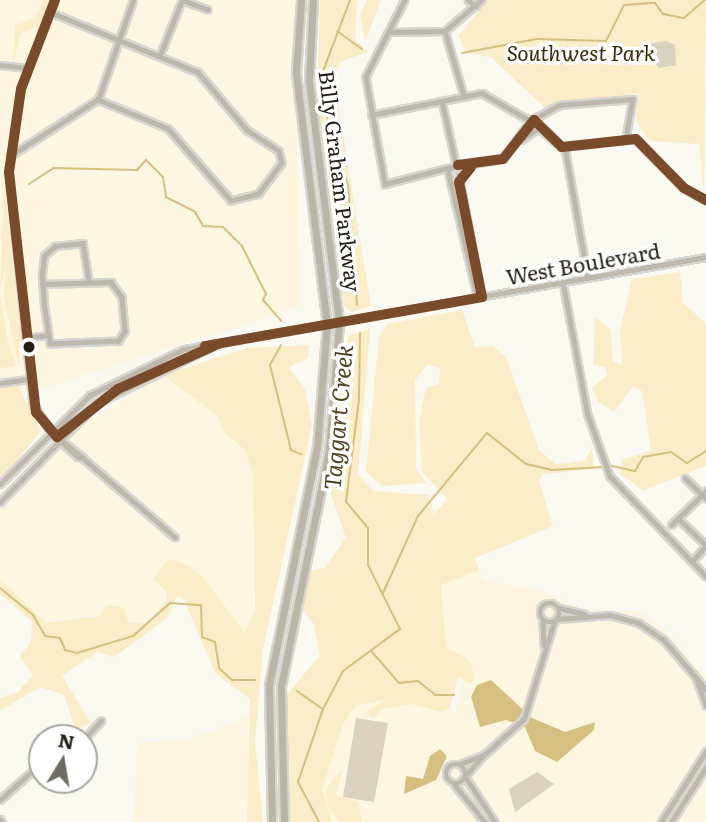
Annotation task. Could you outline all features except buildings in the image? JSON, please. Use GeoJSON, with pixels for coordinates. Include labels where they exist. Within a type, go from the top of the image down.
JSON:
{"type":"FeatureCollection","features":[{"type":"Feature","properties":{"kind":"highway","name":"Billy Graham Parkway"},"geometry":{"type":"LineString","coordinates":[[272,822],[267,733],[271,671],[317,449],[327,325],[296,72],[301,0]]}},
{"type":"Feature","properties":{"kind":"highway","name":"Billy Graham Parkway"},"geometry":{"type":"LineString","coordinates":[[284,822],[278,733],[284,659],[329,450],[339,322],[309,80],[313,0]]}},
{"type":"Feature","properties":{"kind":"main road","name":"West Boulevard"},"geometry":{"type":"LineString","coordinates":[[0,484],[49,429],[135,368],[218,344],[706,257]]}},
{"type":"Feature","properties":{"kind":"main road","name":"West Boulevard"},"geometry":{"type":"LineString","coordinates":[[0,502],[59,439],[118,389],[218,344]]}},
{"type":"Feature","properties":{"kind":"main road"},"geometry":{"type":"LineString","coordinates":[[663,822],[706,751]]}},
{"type":"Feature","properties":{"kind":"main road"},"geometry":{"type":"LineString","coordinates":[[671,822],[706,767]]}},
{"type":"Feature","properties":{"kind":"street"},"geometry":{"type":"LineString","coordinates":[[55,0],[27,68],[10,156],[29,379],[36,412],[59,439],[175,537]]}},
{"type":"Feature","properties":{"kind":"street"},"geometry":{"type":"LineString","coordinates":[[10,156],[98,100],[133,0]]}},
{"type":"Feature","properties":{"kind":"street"},"geometry":{"type":"LineString","coordinates":[[160,55],[182,0],[206,9]]}},
{"type":"Feature","properties":{"kind":"street"},"geometry":{"type":"LineString","coordinates":[[405,0],[366,77],[385,184],[435,173],[458,164],[471,167]]}},
{"type":"Feature","properties":{"kind":"street"},"geometry":{"type":"LineString","coordinates":[[468,0],[476,6]]}},
{"type":"Feature","properties":{"kind":"street"},"geometry":{"type":"LineString","coordinates":[[391,32],[445,32],[481,0]]}},
{"type":"Feature","properties":{"kind":"street"},"geometry":{"type":"LineString","coordinates":[[50,12],[198,72],[247,131],[281,153],[281,165],[259,194],[240,203],[225,198],[168,129],[98,100]]}},
{"type":"Feature","properties":{"kind":"street"},"geometry":{"type":"LineString","coordinates":[[445,32],[464,96]]}},
{"type":"Feature","properties":{"kind":"street"},"geometry":{"type":"LineString","coordinates":[[0,65],[27,68]]}},
{"type":"Feature","properties":{"kind":"street"},"geometry":{"type":"LineString","coordinates":[[371,114],[464,96],[492,95],[520,115],[533,133]]}},
{"type":"Feature","properties":{"kind":"street"},"geometry":{"type":"LineString","coordinates":[[521,140],[529,124],[559,105],[634,99],[625,137]]}},
{"type":"Feature","properties":{"kind":"street"},"geometry":{"type":"LineString","coordinates":[[442,101],[452,152],[458,164],[480,297]]}},
{"type":"Feature","properties":{"kind":"street"},"geometry":{"type":"LineString","coordinates":[[435,173],[459,174],[471,167],[503,159],[521,140],[533,133],[545,113]]}},
{"type":"Feature","properties":{"kind":"street"},"geometry":{"type":"LineString","coordinates":[[529,124],[539,126],[545,136]]}},
{"type":"Feature","properties":{"kind":"street"},"geometry":{"type":"LineString","coordinates":[[533,133],[565,147],[625,137],[639,141],[684,188],[706,200]]}},
{"type":"Feature","properties":{"kind":"street"},"geometry":{"type":"LineString","coordinates":[[565,147],[588,278]]}},
{"type":"Feature","properties":{"kind":"street"},"geometry":{"type":"LineString","coordinates":[[452,152],[448,167],[480,297]]}},
{"type":"Feature","properties":{"kind":"street"},"geometry":{"type":"LineString","coordinates":[[42,284],[106,279],[120,291],[123,338],[58,348],[48,335],[42,284],[44,256],[65,243],[85,245],[89,279]]}},
{"type":"Feature","properties":{"kind":"street"},"geometry":{"type":"LineString","coordinates":[[563,282],[588,415],[607,470],[706,576]]}},
{"type":"Feature","properties":{"kind":"street"},"geometry":{"type":"LineString","coordinates":[[25,338],[48,335]]}},
{"type":"Feature","properties":{"kind":"street"},"geometry":{"type":"LineString","coordinates":[[0,383],[29,379]]}},
{"type":"Feature","properties":{"kind":"street"},"geometry":{"type":"LineString","coordinates":[[671,525],[704,494],[685,478]]}},
{"type":"Feature","properties":{"kind":"street"},"geometry":{"type":"LineString","coordinates":[[678,518],[706,546],[692,561]]}},
{"type":"Feature","properties":{"kind":"street"},"geometry":{"type":"LineString","coordinates":[[544,646],[544,604],[648,627],[706,690]]}},
{"type":"Feature","properties":{"kind":"street"},"geometry":{"type":"LineString","coordinates":[[455,785],[467,776],[484,755],[517,729],[531,706],[544,646],[559,608]]}},
{"type":"Feature","properties":{"kind":"street"},"geometry":{"type":"LineString","coordinates":[[542,620],[556,621],[585,614]]}},
{"type":"Feature","properties":{"kind":"street"},"geometry":{"type":"LineString","coordinates":[[696,679],[706,705]]}},
{"type":"Feature","properties":{"kind":"street"},"geometry":{"type":"LineString","coordinates":[[98,724],[101,721]]}},
{"type":"Feature","properties":{"kind":"street"},"geometry":{"type":"LineString","coordinates":[[484,755],[446,772],[485,822]]}},
{"type":"Feature","properties":{"kind":"street"},"geometry":{"type":"LineString","coordinates":[[460,764],[495,822]]}},
{"type":"Feature","properties":{"kind":"street"},"geometry":{"type":"LineString","coordinates":[[0,800],[28,775]]}},
{"type":"Feature","properties":{"kind":"shaded area"},"geometry":{"type":"Polygon","coordinates":[[[0,0],[297,0],[299,307],[31,392],[0,395],[0,0]]]}},
{"type":"Feature","properties":{"kind":"shaded area"},"geometry":{"type":"Polygon","coordinates":[[[163,375],[217,415],[224,432],[245,450],[253,474],[253,626],[239,634],[202,576],[152,584],[167,593],[146,624],[99,616],[46,623],[0,579],[0,510],[76,429],[163,375]]]}},
{"type":"Feature","properties":{"kind":"shaded area"},"geometry":{"type":"Polygon","coordinates":[[[479,570],[485,580],[543,591],[579,608],[639,611],[663,628],[706,675],[706,748],[658,822],[319,822],[299,777],[332,689],[456,712],[470,662],[446,647],[437,594],[441,584],[479,570]]]}},
{"type":"Feature","properties":{"kind":"shaded area"},"geometry":{"type":"Polygon","coordinates":[[[491,680],[532,718],[565,732],[595,722],[594,730],[557,762],[535,751],[525,727],[506,720],[480,727],[471,697],[477,685],[491,680]]]}},
{"type":"Feature","properties":{"kind":"shaded area"},"geometry":{"type":"Polygon","coordinates":[[[248,716],[247,822],[133,822],[138,743],[189,739],[248,716]]]}},
{"type":"Feature","properties":{"kind":"shaded area"},"geometry":{"type":"Polygon","coordinates":[[[440,749],[447,756],[436,780],[404,794],[406,776],[423,779],[430,756],[440,749]]]}},
{"type":"Feature","properties":{"kind":"shaded area"},"geometry":{"type":"Polygon","coordinates":[[[706,775],[706,822],[677,822],[692,800],[706,775]]]}},
{"type":"Feature","properties":{"kind":"green space"},"geometry":{"type":"Polygon","coordinates":[[[44,0],[52,0],[43,23],[21,33],[13,63],[15,26],[34,18],[44,0]]]}},
{"type":"Feature","properties":{"kind":"green space"},"geometry":{"type":"Polygon","coordinates":[[[320,0],[357,0],[355,40],[368,52],[340,62],[334,81],[371,306],[351,312],[344,306],[317,100],[320,0]]]}},
{"type":"Feature","properties":{"kind":"green space"},"geometry":{"type":"Polygon","coordinates":[[[367,0],[381,0],[365,42],[360,16],[367,0]]]}},
{"type":"Feature","properties":{"kind":"green space","name":"Southwest Park"},"geometry":{"type":"Polygon","coordinates":[[[488,0],[706,0],[704,194],[699,144],[650,141],[636,122],[639,93],[545,108],[491,57],[466,53],[459,35],[488,0]]]}},
{"type":"Feature","properties":{"kind":"green space"},"geometry":{"type":"Polygon","coordinates":[[[4,185],[21,320],[19,366],[4,299],[6,265],[0,288],[4,185]]]}},
{"type":"Feature","properties":{"kind":"green space"},"geometry":{"type":"Polygon","coordinates":[[[680,272],[683,303],[706,323],[706,466],[643,490],[620,474],[622,460],[651,450],[642,391],[633,387],[614,412],[598,401],[592,388],[607,375],[605,367],[593,365],[595,317],[611,330],[613,361],[622,365],[620,330],[632,279],[680,272]]]}},
{"type":"Feature","properties":{"kind":"green space"},"geometry":{"type":"Polygon","coordinates":[[[0,295],[8,343],[16,366],[0,368],[0,295]]]}},
{"type":"Feature","properties":{"kind":"green space"},"geometry":{"type":"Polygon","coordinates":[[[462,310],[475,347],[493,346],[506,357],[539,450],[555,464],[585,460],[592,448],[594,469],[543,474],[539,481],[553,526],[475,558],[479,570],[441,585],[446,647],[470,661],[475,679],[470,684],[458,676],[450,708],[442,712],[412,704],[381,709],[374,719],[364,713],[385,700],[356,705],[343,724],[322,789],[332,822],[288,822],[287,694],[320,656],[314,624],[303,610],[310,571],[325,568],[346,538],[329,488],[348,336],[370,329],[358,474],[373,491],[428,495],[434,515],[447,499],[422,472],[419,422],[426,388],[439,384],[440,368],[427,365],[415,380],[416,468],[427,483],[382,486],[366,472],[379,338],[387,324],[462,310]]]}},
{"type":"Feature","properties":{"kind":"green space"},"geometry":{"type":"Polygon","coordinates":[[[309,345],[308,358],[289,367],[305,390],[312,425],[263,649],[255,741],[263,822],[247,822],[250,699],[216,674],[183,598],[177,596],[166,619],[114,657],[97,652],[62,676],[91,723],[74,724],[64,695],[40,687],[0,711],[0,698],[18,692],[33,675],[20,656],[31,642],[32,621],[0,594],[0,579],[46,623],[99,616],[109,605],[124,608],[128,622],[146,624],[166,601],[167,593],[153,579],[168,560],[180,561],[202,576],[245,633],[255,610],[253,474],[245,450],[224,432],[217,415],[163,375],[247,348],[309,345]]]}},
{"type":"Feature","properties":{"kind":"green space"},"geometry":{"type":"Polygon","coordinates":[[[18,385],[41,431],[0,481],[0,387],[18,385]]]}},
{"type":"Feature","properties":{"kind":"green space"},"geometry":{"type":"Polygon","coordinates":[[[343,768],[336,795],[358,802],[362,822],[339,822],[328,805],[326,789],[343,768]]]}},
{"type":"Feature","properties":{"kind":"waterway","name":"Taggart Creek"},"geometry":{"type":"LineString","coordinates":[[350,0],[322,74],[329,130],[348,185],[357,305]]}},
{"type":"Feature","properties":{"kind":"waterway"},"geometry":{"type":"LineString","coordinates":[[462,53],[537,39],[606,41],[624,5],[655,3],[663,14],[684,18],[705,0]]}},
{"type":"Feature","properties":{"kind":"waterway"},"geometry":{"type":"LineString","coordinates":[[337,31],[362,49]]}},
{"type":"Feature","properties":{"kind":"waterway"},"geometry":{"type":"LineString","coordinates":[[29,184],[54,168],[137,170],[146,160],[163,177],[166,197],[195,212],[203,226],[223,227],[242,246],[266,294],[263,300],[281,321]]}},
{"type":"Feature","properties":{"kind":"waterway","name":"Taggart Creek"},"geometry":{"type":"LineString","coordinates":[[319,822],[298,782],[323,709],[343,671],[400,629],[368,565],[368,528],[346,502],[359,399],[360,333]]}},
{"type":"Feature","properties":{"kind":"waterway"},"geometry":{"type":"LineString","coordinates":[[281,345],[270,365],[291,450],[301,454]]}},
{"type":"Feature","properties":{"kind":"waterway"},"geometry":{"type":"LineString","coordinates":[[383,593],[418,516],[487,433],[526,464],[551,470],[604,467]]}},
{"type":"Feature","properties":{"kind":"waterway"},"geometry":{"type":"LineString","coordinates":[[608,465],[635,471],[643,457],[671,452],[687,463],[706,451]]}},
{"type":"Feature","properties":{"kind":"waterway"},"geometry":{"type":"LineString","coordinates":[[0,588],[33,615],[45,636],[60,638],[65,650],[77,653],[133,636],[170,603],[201,605],[202,637],[215,642],[219,668],[232,680],[255,680]]}},
{"type":"Feature","properties":{"kind":"waterway"},"geometry":{"type":"LineString","coordinates":[[372,652],[399,683],[418,681],[435,695],[454,695]]}},
{"type":"Feature","properties":{"kind":"waterway"},"geometry":{"type":"LineString","coordinates":[[297,691],[323,709]]}},
{"type":"Feature","properties":{"kind":"transit line"},"geometry":{"type":"LineString","coordinates":[[55,0],[21,89],[9,172],[36,412],[57,437],[118,389],[218,344]]}},
{"type":"Feature","properties":{"kind":"transit line"},"geometry":{"type":"LineString","coordinates":[[458,165],[503,159],[534,120],[562,147],[636,139],[684,188],[706,200]]}},
{"type":"Feature","properties":{"kind":"transit line"},"geometry":{"type":"LineString","coordinates":[[205,346],[482,297],[459,182],[471,167]]}}]}
